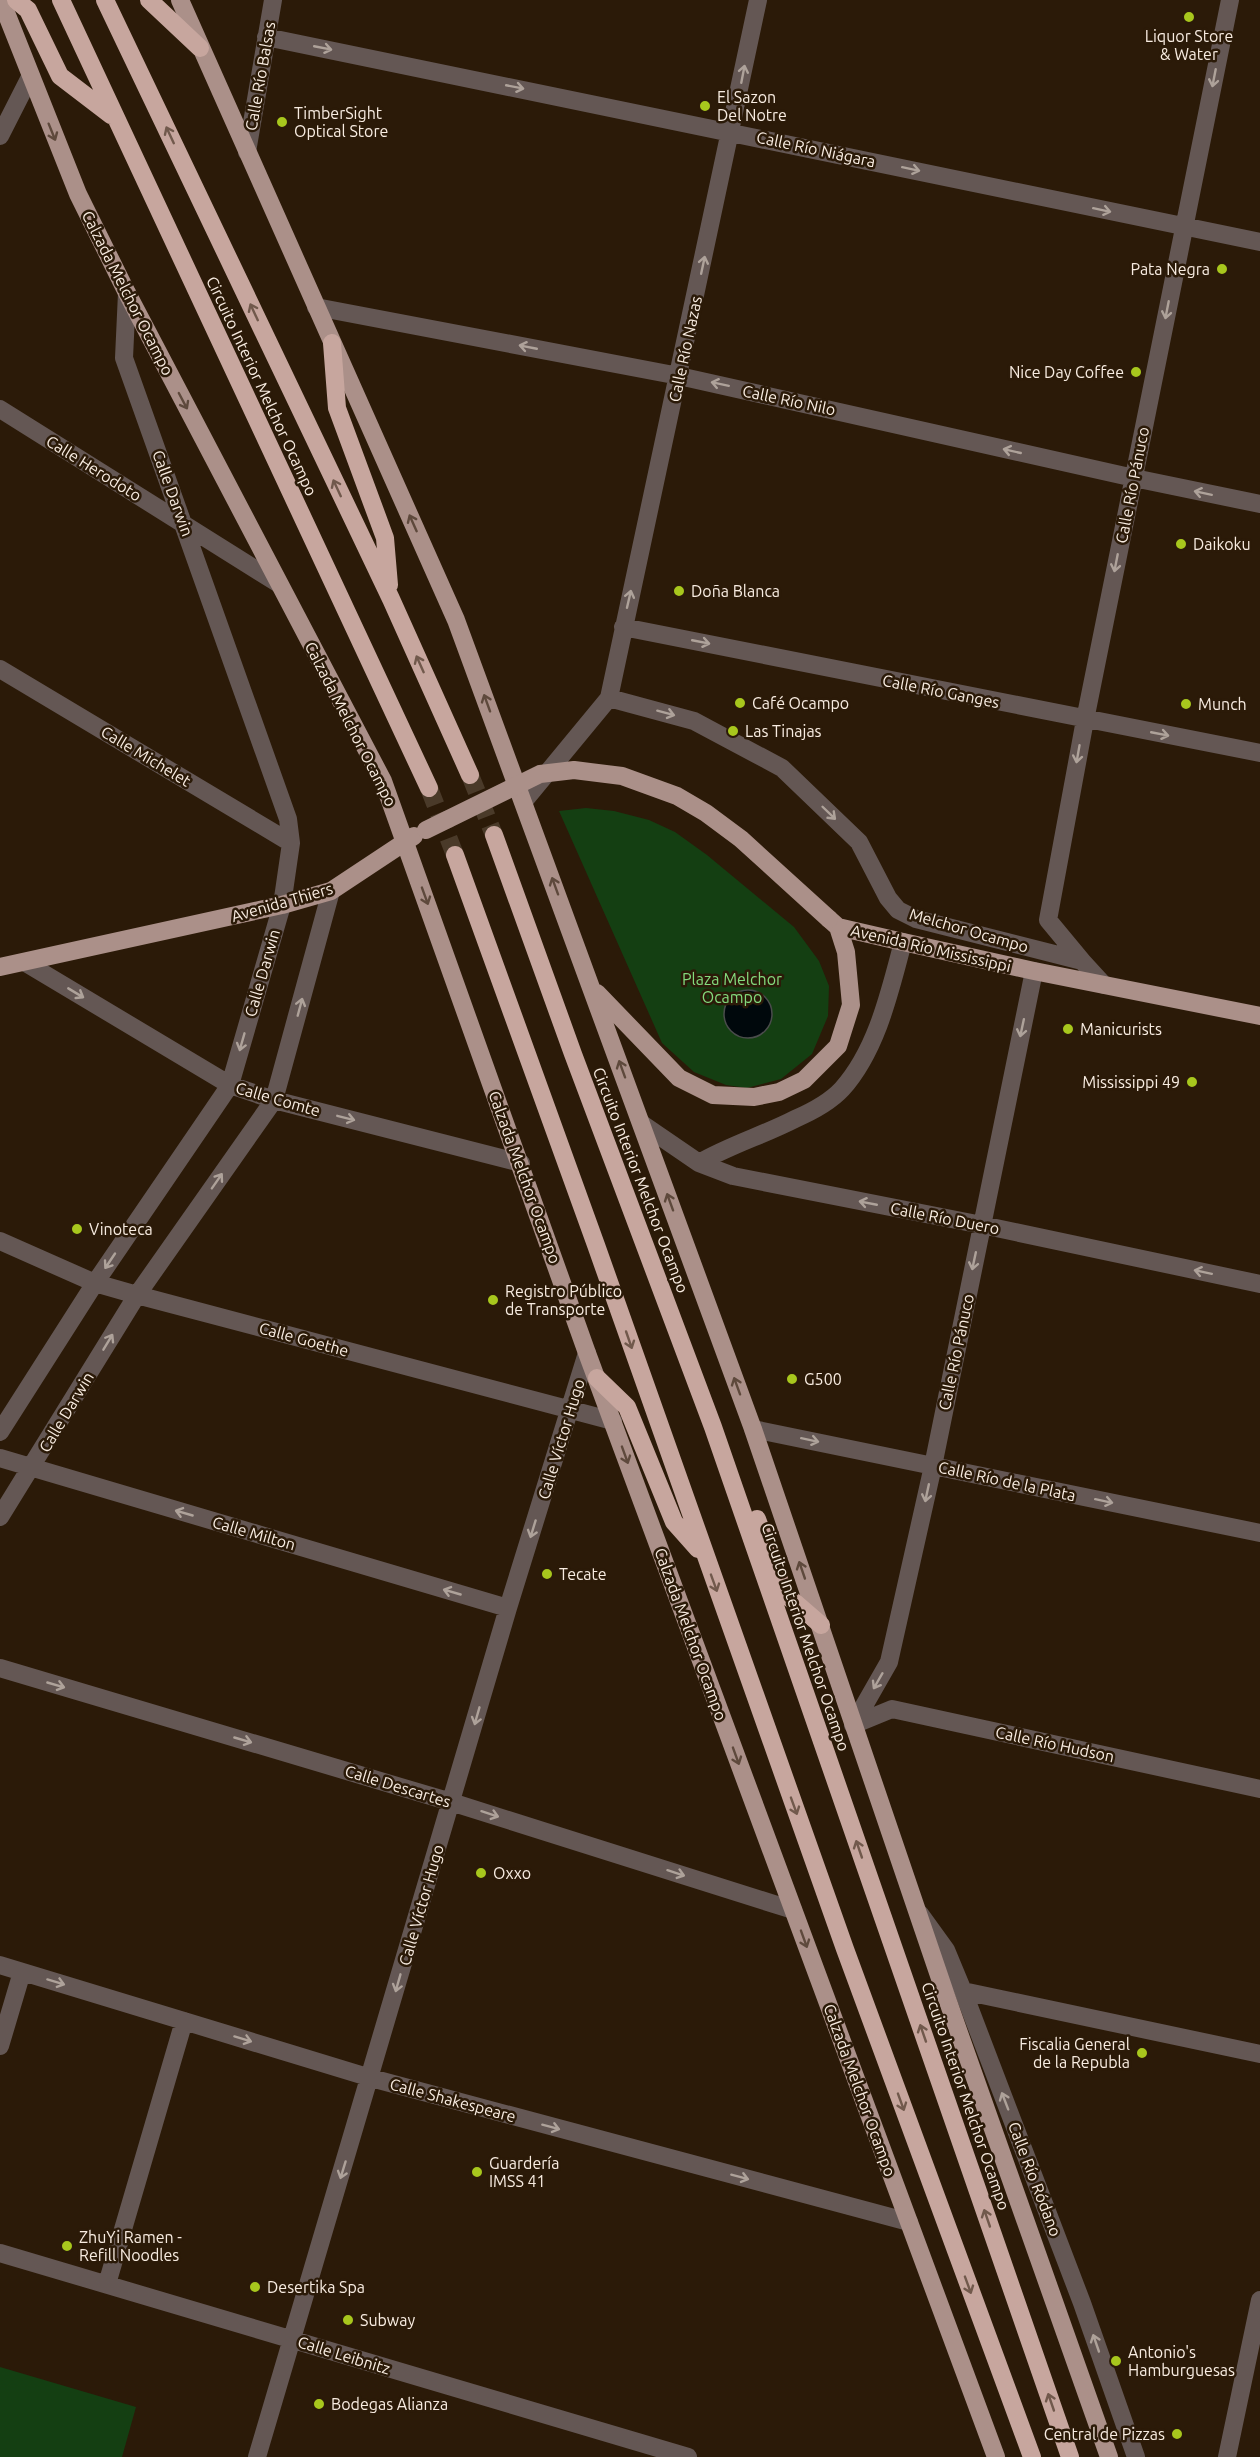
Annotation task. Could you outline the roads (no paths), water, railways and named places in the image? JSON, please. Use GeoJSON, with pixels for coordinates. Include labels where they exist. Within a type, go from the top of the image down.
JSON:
{"type":"FeatureCollection","features":[{"type":"Feature","properties":{"kind":"highway"},"geometry":{"type":"LineString","coordinates":[[16,0],[28,10],[60,76],[113,116]]}},
{"type":"Feature","properties":{"kind":"highway","name":"Circuito Interior Melchor Ocampo"},"geometry":{"type":"LineString","coordinates":[[61,0],[113,116],[429,788]]}},
{"type":"Feature","properties":{"kind":"highway","name":"Circuito Interior Melchor Ocampo"},"geometry":{"type":"LineString","coordinates":[[105,0],[390,599],[470,775]]}},
{"type":"Feature","properties":{"kind":"highway"},"geometry":{"type":"LineString","coordinates":[[149,0],[200,48]]}},
{"type":"Feature","properties":{"kind":"highway"},"geometry":{"type":"LineString","coordinates":[[332,343],[337,408],[385,538],[390,599]]}},
{"type":"Feature","properties":{"kind":"highway","name":"Circuito Interior Melchor Ocampo"},"geometry":{"type":"LineString","coordinates":[[494,835],[734,1491],[1070,2457]]}},
{"type":"Feature","properties":{"kind":"highway"},"geometry":{"type":"LineString","coordinates":[[456,855],[844,1949],[1032,2457]]}},
{"type":"Feature","properties":{"kind":"highway"},"geometry":{"type":"LineString","coordinates":[[597,1378],[627,1407],[674,1522],[704,1556]]}},
{"type":"Feature","properties":{"kind":"highway"},"geometry":{"type":"LineString","coordinates":[[734,1491],[756,1517],[784,1593],[820,1625]]}},
{"type":"Feature","properties":{"kind":"main road","name":"Calzada Melchor Ocampo"},"geometry":{"type":"LineString","coordinates":[[0,0],[78,194],[127,293],[383,782],[587,1353],[996,2457]]}},
{"type":"Feature","properties":{"kind":"main road"},"geometry":{"type":"LineString","coordinates":[[180,0],[456,620],[753,1428],[853,1725],[1109,2457]]}},
{"type":"Feature","properties":{"kind":"main road","name":"Avenida Río Mississippi"},"geometry":{"type":"LineString","coordinates":[[540,774],[574,770],[622,776],[677,796],[706,813],[741,839],[834,923],[903,942],[1034,971],[1260,1016]]}},
{"type":"Feature","properties":{"kind":"main road","name":"Avenida Thiers"},"geometry":{"type":"LineString","coordinates":[[0,967],[282,905],[332,891],[405,841],[540,774]]}},
{"type":"Feature","properties":{"kind":"main road"},"geometry":{"type":"LineString","coordinates":[[592,988],[679,1078],[712,1095],[754,1097],[779,1092],[804,1080],[838,1046],[851,1005],[846,952],[834,923]]}},
{"type":"Feature","properties":{"kind":"street","name":"Calle Río Balsas"},"geometry":{"type":"LineString","coordinates":[[247,152],[273,0]]}},
{"type":"Feature","properties":{"kind":"street","name":"Calle Río Nazas"},"geometry":{"type":"LineString","coordinates":[[609,698],[758,0]]}},
{"type":"Feature","properties":{"kind":"street","name":"Calle Río Pánuco"},"geometry":{"type":"LineString","coordinates":[[1082,961],[1048,920],[1085,720],[1230,0]]}},
{"type":"Feature","properties":{"kind":"street","name":"Calle Río Niágara"},"geometry":{"type":"LineString","coordinates":[[266,37],[731,131],[1260,242]]}},
{"type":"Feature","properties":{"kind":"street"},"geometry":{"type":"LineString","coordinates":[[0,136],[30,77]]}},
{"type":"Feature","properties":{"kind":"street","name":"Calle Darwin"},"geometry":{"type":"LineString","coordinates":[[0,1431],[95,1283],[230,1085],[282,905],[291,843],[288,819],[185,524],[124,358],[127,293]]}},
{"type":"Feature","properties":{"kind":"street","name":"Calle Río Nilo"},"geometry":{"type":"LineString","coordinates":[[316,307],[679,376],[1260,504]]}},
{"type":"Feature","properties":{"kind":"street","name":"Calle Herodoto"},"geometry":{"type":"LineString","coordinates":[[0,410],[279,584]]}},
{"type":"Feature","properties":{"kind":"street","name":"Calle Río Ganges"},"geometry":{"type":"LineString","coordinates":[[623,627],[1260,753]]}},
{"type":"Feature","properties":{"kind":"street","name":"Calle Michelet"},"geometry":{"type":"LineString","coordinates":[[0,669],[291,843]]}},
{"type":"Feature","properties":{"kind":"street"},"geometry":{"type":"LineString","coordinates":[[524,801],[609,698]]}},
{"type":"Feature","properties":{"kind":"street","name":"Melchor Ocampo"},"geometry":{"type":"LineString","coordinates":[[609,698],[694,721],[782,768],[859,842],[888,898],[898,910],[916,919],[1082,961]]}},
{"type":"Feature","properties":{"kind":"street","name":"Calle Darwin"},"geometry":{"type":"LineString","coordinates":[[0,1517],[137,1295],[274,1100],[332,891]]}},
{"type":"Feature","properties":{"kind":"street"},"geometry":{"type":"LineString","coordinates":[[699,1163],[719,1151],[795,1119],[840,1091],[859,1066],[880,1019],[903,942]]}},
{"type":"Feature","properties":{"kind":"street"},"geometry":{"type":"LineString","coordinates":[[1082,961],[1104,985]]}},
{"type":"Feature","properties":{"kind":"street","name":"Calle Comte"},"geometry":{"type":"LineString","coordinates":[[26,963],[230,1085],[274,1100],[521,1163]]}},
{"type":"Feature","properties":{"kind":"street","name":"Calle Río Pánuco"},"geometry":{"type":"LineString","coordinates":[[853,1725],[889,1662],[933,1466],[1034,971]]}},
{"type":"Feature","properties":{"kind":"street","name":"Calle Río Duero"},"geometry":{"type":"LineString","coordinates":[[642,1124],[699,1163],[732,1176],[982,1225],[1260,1284]]}},
{"type":"Feature","properties":{"kind":"street","name":"Calle Goethe"},"geometry":{"type":"LineString","coordinates":[[0,1241],[95,1283],[613,1421]]}},
{"type":"Feature","properties":{"kind":"street","name":"Calle Víctor Hugo"},"geometry":{"type":"LineString","coordinates":[[257,2457],[508,1608],[587,1353]]}},
{"type":"Feature","properties":{"kind":"street","name":"Calle Río de la Plata"},"geometry":{"type":"LineString","coordinates":[[753,1428],[1260,1533]]}},
{"type":"Feature","properties":{"kind":"street","name":"Calle Milton"},"geometry":{"type":"LineString","coordinates":[[0,1458],[508,1608]]}},
{"type":"Feature","properties":{"kind":"street","name":"Calle Descartes"},"geometry":{"type":"LineString","coordinates":[[0,1668],[451,1802],[793,1910]]}},
{"type":"Feature","properties":{"kind":"street","name":"Calle Río Hudson"},"geometry":{"type":"LineString","coordinates":[[853,1725],[892,1709],[1260,1789]]}},
{"type":"Feature","properties":{"kind":"street","name":"Calle Río Ródano"},"geometry":{"type":"LineString","coordinates":[[917,1909],[946,1950],[963,1991],[1082,2303],[1136,2457]]}},
{"type":"Feature","properties":{"kind":"street","name":"Calle Shakespeare"},"geometry":{"type":"LineString","coordinates":[[0,1965],[370,2078],[909,2222]]}},
{"type":"Feature","properties":{"kind":"street"},"geometry":{"type":"LineString","coordinates":[[0,2046],[22,1972]]}},
{"type":"Feature","properties":{"kind":"street"},"geometry":{"type":"LineString","coordinates":[[963,1991],[1260,2054]]}},
{"type":"Feature","properties":{"kind":"street"},"geometry":{"type":"LineString","coordinates":[[107,2284],[184,2021]]}},
{"type":"Feature","properties":{"kind":"street","name":"Calle Leibnitz"},"geometry":{"type":"LineString","coordinates":[[0,2253],[688,2457]]}},
{"type":"Feature","properties":{"kind":"street"},"geometry":{"type":"LineString","coordinates":[[1227,2457],[1260,2300]]}},
{"type":"Feature","properties":{"kind":"tunnel"},"geometry":{"type":"LineString","coordinates":[[470,775],[494,835]]}},
{"type":"Feature","properties":{"kind":"tunnel"},"geometry":{"type":"LineString","coordinates":[[429,788],[455,855]]}},
{"type":"Feature","properties":{"kind":"place","name":"Liquor Store & Water"},"geometry":{"type":"Point","coordinates":[1189,17]}},
{"type":"Feature","properties":{"kind":"place","name":"El Sazon Del Notre"},"geometry":{"type":"Point","coordinates":[705,106]}},
{"type":"Feature","properties":{"kind":"place","name":"TimberSight Optical Store"},"geometry":{"type":"Point","coordinates":[282,122]}},
{"type":"Feature","properties":{"kind":"place","name":"Pata Negra"},"geometry":{"type":"Point","coordinates":[1222,269]}},
{"type":"Feature","properties":{"kind":"place","name":"Nice Day Coffee"},"geometry":{"type":"Point","coordinates":[1136,372]}},
{"type":"Feature","properties":{"kind":"place","name":"Daikoku"},"geometry":{"type":"Point","coordinates":[1181,544]}},
{"type":"Feature","properties":{"kind":"place","name":"Doña Blanca"},"geometry":{"type":"Point","coordinates":[679,591]}},
{"type":"Feature","properties":{"kind":"place","name":"Café Ocampo"},"geometry":{"type":"Point","coordinates":[740,703]}},
{"type":"Feature","properties":{"kind":"place","name":"Munch"},"geometry":{"type":"Point","coordinates":[1186,704]}},
{"type":"Feature","properties":{"kind":"place","name":"Las Tinajas"},"geometry":{"type":"Point","coordinates":[733,731]}},
{"type":"Feature","properties":{"kind":"place","name":"Manicurists"},"geometry":{"type":"Point","coordinates":[1068,1029]}},
{"type":"Feature","properties":{"kind":"place","name":"Mississippi 49"},"geometry":{"type":"Point","coordinates":[1192,1082]}},
{"type":"Feature","properties":{"kind":"place","name":"Vinoteca"},"geometry":{"type":"Point","coordinates":[77,1229]}},
{"type":"Feature","properties":{"kind":"place","name":"Registro Público de Transporte"},"geometry":{"type":"Point","coordinates":[493,1300]}},
{"type":"Feature","properties":{"kind":"place","name":"G500"},"geometry":{"type":"Point","coordinates":[792,1379]}},
{"type":"Feature","properties":{"kind":"place","name":"Tecate"},"geometry":{"type":"Point","coordinates":[547,1574]}},
{"type":"Feature","properties":{"kind":"place","name":"Oxxo"},"geometry":{"type":"Point","coordinates":[481,1873]}},
{"type":"Feature","properties":{"kind":"place","name":"Fiscalia General de la Republa"},"geometry":{"type":"Point","coordinates":[1142,2053]}},
{"type":"Feature","properties":{"kind":"place","name":"Guardería IMSS 41"},"geometry":{"type":"Point","coordinates":[477,2172]}},
{"type":"Feature","properties":{"kind":"place","name":"ZhuYi Ramen - Refill Noodles"},"geometry":{"type":"Point","coordinates":[67,2246]}},
{"type":"Feature","properties":{"kind":"place","name":"Desertika Spa"},"geometry":{"type":"Point","coordinates":[255,2287]}},
{"type":"Feature","properties":{"kind":"place","name":"Subway"},"geometry":{"type":"Point","coordinates":[348,2320]}},
{"type":"Feature","properties":{"kind":"place","name":"Antonio's Hamburguesas"},"geometry":{"type":"Point","coordinates":[1116,2361]}},
{"type":"Feature","properties":{"kind":"place","name":"Bodegas Alianza"},"geometry":{"type":"Point","coordinates":[319,2404]}},
{"type":"Feature","properties":{"kind":"place","name":"Central de Pizzas"},"geometry":{"type":"Point","coordinates":[1177,2434]}},
{"type":"Feature","properties":{"kind":"park label","name":"Plaza Melchor Ocampo"},"geometry":{"type":"Point","coordinates":[732,988]}}]}
